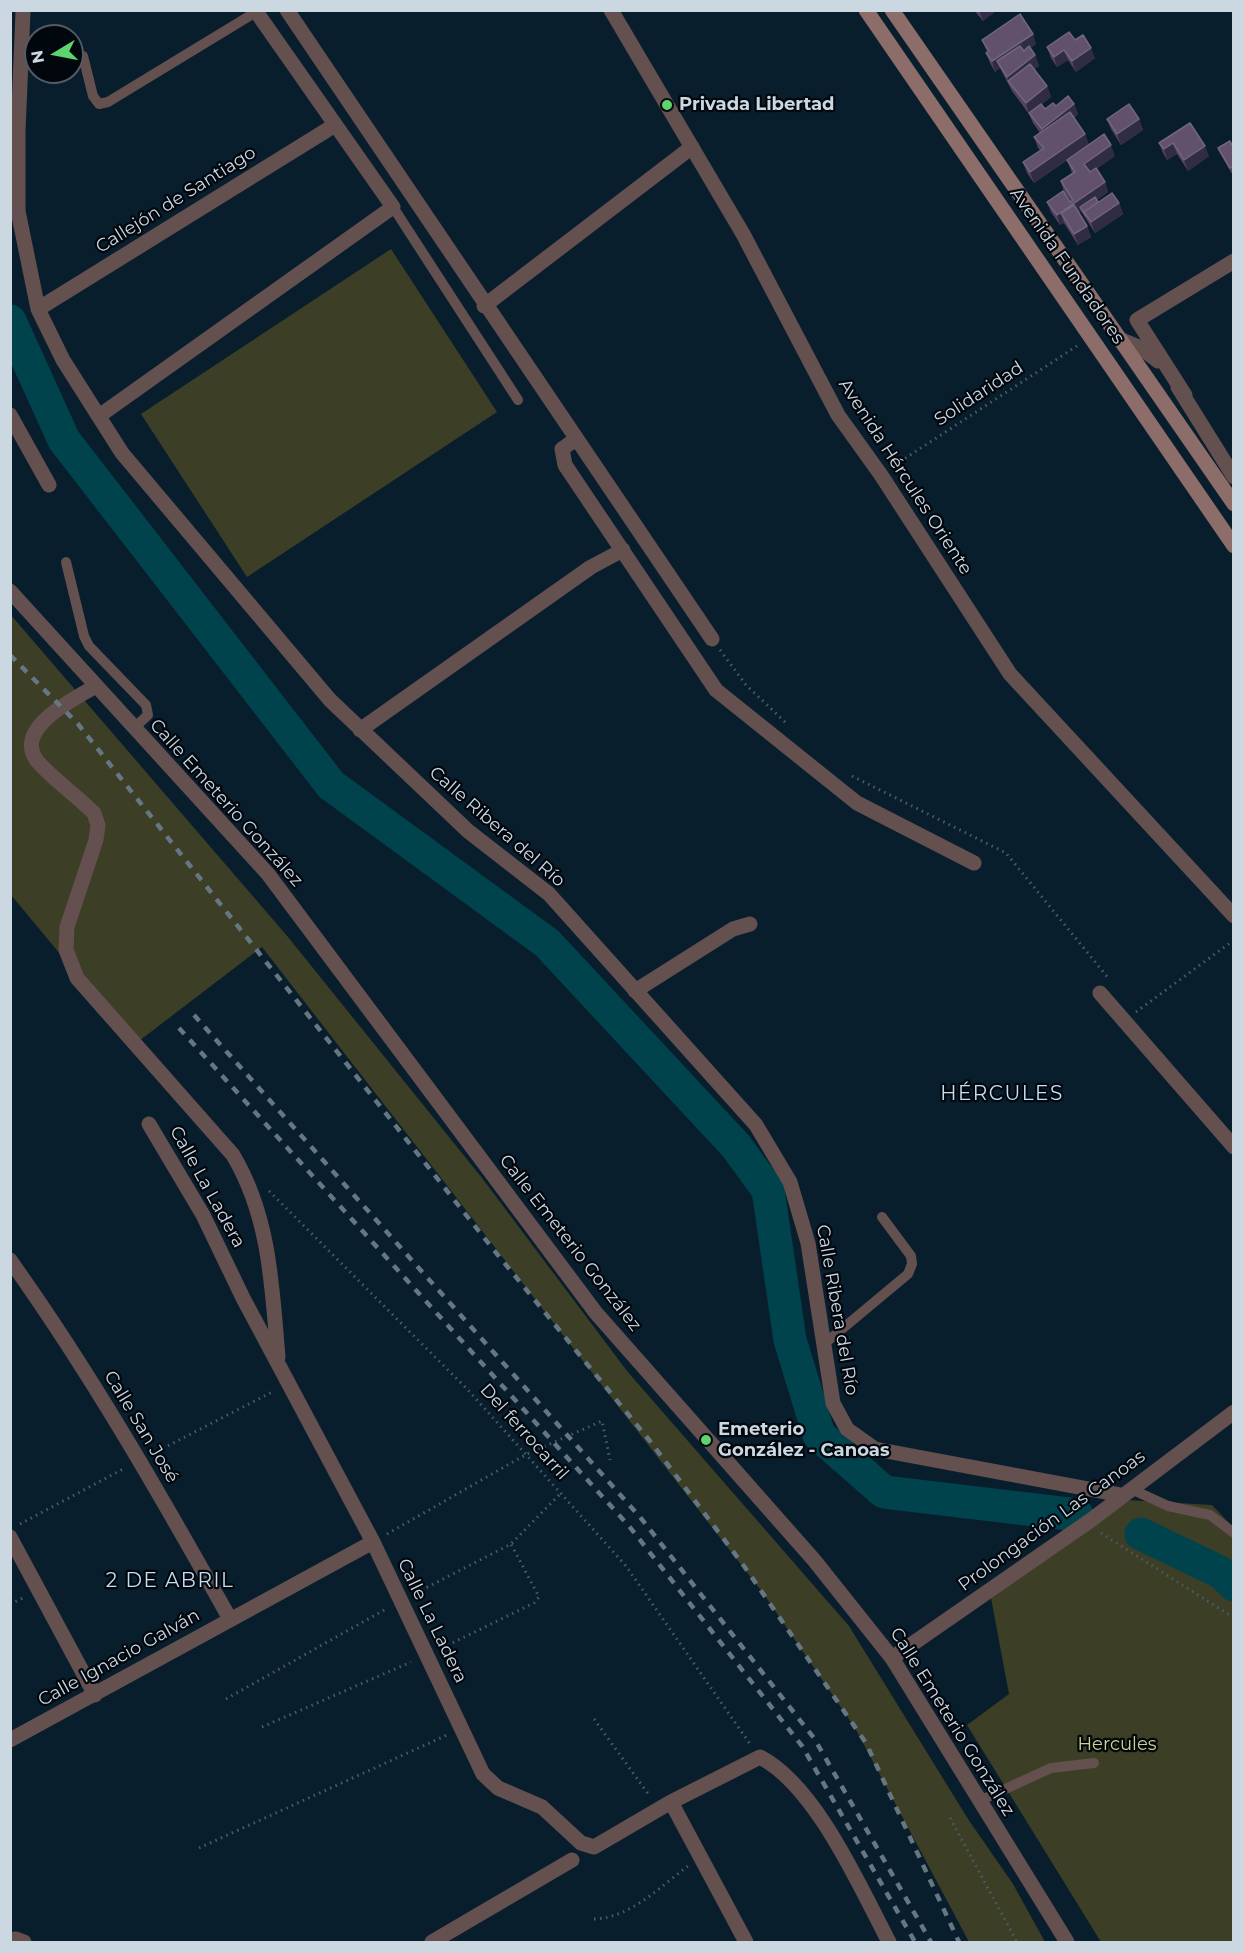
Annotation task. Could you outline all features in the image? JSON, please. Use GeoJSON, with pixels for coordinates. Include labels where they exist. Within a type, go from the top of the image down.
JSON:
{"type":"FeatureCollection","features":[{"type":"Feature","properties":{"kind":"main road","name":"Avenida Fundadores"},"geometry":{"type":"LineString","coordinates":[[866,10],[1233,546]]}},
{"type":"Feature","properties":{"kind":"main road","name":"Avenida Fundadores"},"geometry":{"type":"LineString","coordinates":[[892,10],[1233,504]]}},
{"type":"Feature","properties":{"kind":"street"},"geometry":{"type":"LineString","coordinates":[[287,10],[484,306],[712,639]]}},
{"type":"Feature","properties":{"kind":"street","name":"Avenida Hércules Oriente"},"geometry":{"type":"LineString","coordinates":[[611,10],[743,234],[838,416],[881,475],[1010,674],[1233,916]]}},
{"type":"Feature","properties":{"kind":"street"},"geometry":{"type":"LineString","coordinates":[[99,416],[393,207],[256,11]]}},
{"type":"Feature","properties":{"kind":"street","name":"Calle Ribera del Río"},"geometry":{"type":"LineString","coordinates":[[23,12],[18,131],[18,211],[38,309],[63,360],[122,453],[330,700],[468,831],[549,894],[756,1125],[790,1182],[808,1243],[832,1403],[847,1429],[875,1449],[1126,1492]]}},
{"type":"Feature","properties":{"kind":"street","name":"Callejón de Santiago"},"geometry":{"type":"LineString","coordinates":[[38,309],[335,125]]}},
{"type":"Feature","properties":{"kind":"street"},"geometry":{"type":"LineString","coordinates":[[484,306],[692,147]]}},
{"type":"Feature","properties":{"kind":"street"},"geometry":{"type":"LineString","coordinates":[[1233,261],[1137,321],[1185,395],[1233,477]]}},
{"type":"Feature","properties":{"kind":"street"},"geometry":{"type":"LineString","coordinates":[[1119,339],[1154,357],[1185,395]]}},
{"type":"Feature","properties":{"kind":"street"},"geometry":{"type":"LineString","coordinates":[[10,415],[49,485]]}},
{"type":"Feature","properties":{"kind":"street"},"geometry":{"type":"LineString","coordinates":[[576,439],[562,449],[565,465],[716,690],[857,803],[974,863]]}},
{"type":"Feature","properties":{"kind":"street"},"geometry":{"type":"LineString","coordinates":[[360,729],[591,567],[623,550]]}},
{"type":"Feature","properties":{"kind":"street","name":"Calle Emeterio González"},"geometry":{"type":"LineString","coordinates":[[10,591],[267,874],[596,1313],[814,1560],[892,1658],[1067,1942]]}},
{"type":"Feature","properties":{"kind":"street","name":"Calle La Ladera"},"geometry":{"type":"LineString","coordinates":[[96,686],[61,706],[37,726],[32,744],[37,760],[94,813],[98,825],[96,840],[67,927],[66,950],[77,978],[233,1155],[246,1178],[268,1247],[279,1366]]}},
{"type":"Feature","properties":{"kind":"street"},"geometry":{"type":"LineString","coordinates":[[635,991],[733,929],[750,924]]}},
{"type":"Feature","properties":{"kind":"street"},"geometry":{"type":"LineString","coordinates":[[1100,993],[1233,1148]]}},
{"type":"Feature","properties":{"kind":"street","name":"Calle La Ladera"},"geometry":{"type":"LineString","coordinates":[[149,1124],[203,1215],[279,1366],[373,1542],[488,1781],[542,1807],[580,1843],[594,1847],[665,1806]]}},
{"type":"Feature","properties":{"kind":"street","name":"Calle San José"},"geometry":{"type":"LineString","coordinates":[[10,1260],[48,1313],[141,1460],[230,1618]]}},
{"type":"Feature","properties":{"kind":"street","name":"Prolongación Las Canoas"},"geometry":{"type":"LineString","coordinates":[[892,1658],[1085,1524],[1233,1412]]}},
{"type":"Feature","properties":{"kind":"street"},"geometry":{"type":"LineString","coordinates":[[10,1537],[95,1695]]}},
{"type":"Feature","properties":{"kind":"street","name":"Calle Ignacio Galván"},"geometry":{"type":"LineString","coordinates":[[10,1740],[373,1542]]}},
{"type":"Feature","properties":{"kind":"street"},"geometry":{"type":"LineString","coordinates":[[746,1942],[701,1856],[665,1806],[760,1757],[796,1786],[836,1842],[889,1942]]}},
{"type":"Feature","properties":{"kind":"street"},"geometry":{"type":"LineString","coordinates":[[432,1942],[572,1860]]}},
{"type":"Feature","properties":{"kind":"lane"},"geometry":{"type":"LineString","coordinates":[[84,60],[93,96],[99,104],[108,102],[256,11]]}},
{"type":"Feature","properties":{"kind":"lane"},"geometry":{"type":"LineString","coordinates":[[393,207],[518,400]]}},
{"type":"Feature","properties":{"kind":"lane"},"geometry":{"type":"LineString","coordinates":[[66,562],[84,636],[89,646],[148,710],[145,719],[134,728]]}},
{"type":"Feature","properties":{"kind":"lane"},"geometry":{"type":"LineString","coordinates":[[824,1344],[908,1274],[912,1264],[911,1256],[882,1216]]}},
{"type":"Feature","properties":{"kind":"lane"},"geometry":{"type":"LineString","coordinates":[[1126,1492],[1168,1506],[1210,1515],[1233,1533]]}},
{"type":"Feature","properties":{"kind":"lane"},"geometry":{"type":"LineString","coordinates":[[979,1801],[1051,1768],[1094,1763]]}},
{"type":"Feature","properties":{"kind":"path","name":"Solidaridad"},"geometry":{"type":"LineString","coordinates":[[881,475],[1091,336]]}},
{"type":"Feature","properties":{"kind":"path"},"geometry":{"type":"LineString","coordinates":[[1136,1013],[1233,940]]}},
{"type":"Feature","properties":{"kind":"path","name":"Del ferrocarril"},"geometry":{"type":"LineString","coordinates":[[266,1189],[468,1390],[626,1566],[760,1757]]}},
{"type":"Feature","properties":{"kind":"path"},"geometry":{"type":"LineString","coordinates":[[373,1542],[527,1454],[602,1421],[610,1460]]}},
{"type":"Feature","properties":{"kind":"path"},"geometry":{"type":"LineString","coordinates":[[1085,1524],[1233,1618]]}},
{"type":"Feature","properties":{"kind":"path"},"geometry":{"type":"LineString","coordinates":[[262,1727],[426,1656],[534,1603],[539,1597],[511,1544]]}},
{"type":"Feature","properties":{"kind":"path"},"geometry":{"type":"LineString","coordinates":[[594,1719],[665,1806]]}},
{"type":"Feature","properties":{"kind":"path"},"geometry":{"type":"LineString","coordinates":[[199,1848],[462,1728]]}},
{"type":"Feature","properties":{"kind":"path"},"geometry":{"type":"LineString","coordinates":[[950,1818],[1017,1942]]}},
{"type":"Feature","properties":{"kind":"path"},"geometry":{"type":"LineString","coordinates":[[594,1919],[610,1918],[627,1911],[701,1856]]}},
{"type":"Feature","properties":{"kind":"green space"},"geometry":{"type":"Polygon","coordinates":[[[391,249],[497,412],[247,577],[141,414],[391,249]]]}},
{"type":"Feature","properties":{"kind":"green space"},"geometry":{"type":"Polygon","coordinates":[[[10,614],[288,937],[482,1178],[627,1371],[849,1626],[968,1819],[1013,1884],[1045,1942],[969,1942],[855,1728],[763,1593],[262,947],[135,1044],[11,895],[10,614]]]}},
{"type":"Feature","properties":{"kind":"green space","name":"Hercules"},"geometry":{"type":"Polygon","coordinates":[[[1126,1500],[1212,1505],[1233,1527],[1233,1942],[1101,1942],[967,1725],[1009,1694],[991,1598],[1126,1500]]]}},
{"type":"Feature","properties":{"kind":"building"},"geometry":{"type":"Polygon","coordinates":[[[1020,14],[1033,34],[992,61],[986,53],[989,51],[982,40],[1020,14]]]}},
{"type":"Feature","properties":{"kind":"building"},"geometry":{"type":"Polygon","coordinates":[[[1069,32],[1075,40],[1083,35],[1091,48],[1072,61],[1064,50],[1054,57],[1047,47],[1069,32]]]}},
{"type":"Feature","properties":{"kind":"building"},"geometry":{"type":"Polygon","coordinates":[[[1020,46],[1024,51],[1029,46],[1035,55],[1007,77],[997,61],[1020,46]]]}},
{"type":"Feature","properties":{"kind":"building"},"geometry":{"type":"Polygon","coordinates":[[[1030,64],[1047,86],[1026,103],[1008,81],[1030,64]]]}},
{"type":"Feature","properties":{"kind":"building"},"geometry":{"type":"Polygon","coordinates":[[[1068,96],[1074,104],[1042,129],[1029,113],[1041,104],[1045,109],[1053,103],[1056,106],[1068,96]]]}},
{"type":"Feature","properties":{"kind":"building"},"geometry":{"type":"Polygon","coordinates":[[[1129,104],[1139,119],[1117,134],[1107,119],[1129,104]]]}},
{"type":"Feature","properties":{"kind":"building"},"geometry":{"type":"Polygon","coordinates":[[[1070,112],[1085,134],[1030,172],[1023,162],[1044,148],[1034,137],[1070,112]]]}},
{"type":"Feature","properties":{"kind":"building"},"geometry":{"type":"Polygon","coordinates":[[[1190,123],[1205,146],[1184,160],[1173,143],[1164,149],[1159,143],[1190,123]]]}},
{"type":"Feature","properties":{"kind":"building"},"geometry":{"type":"Polygon","coordinates":[[[1104,134],[1111,145],[1084,164],[1090,172],[1096,168],[1105,182],[1057,215],[1047,202],[1063,191],[1070,202],[1073,200],[1061,181],[1075,172],[1067,160],[1104,134]]]}},
{"type":"Feature","properties":{"kind":"building"},"geometry":{"type":"Polygon","coordinates":[[[1230,141],[1233,147],[1233,166],[1230,168],[1218,148],[1230,141]]]}},
{"type":"Feature","properties":{"kind":"building"},"geometry":{"type":"Polygon","coordinates":[[[1112,193],[1119,203],[1091,222],[1084,212],[1112,193]]]}},
{"type":"Feature","properties":{"kind":"building"},"geometry":{"type":"Polygon","coordinates":[[[1095,197],[1098,202],[1084,212],[1086,216],[1080,207],[1095,197]]]}},
{"type":"Feature","properties":{"kind":"building"},"geometry":{"type":"Polygon","coordinates":[[[1074,205],[1087,226],[1074,234],[1061,213],[1074,205]]]}},
{"type":"Feature","properties":{"kind":"waterway"},"geometry":{"type":"LineString","coordinates":[[10,321],[64,440],[331,785],[547,943],[736,1146],[768,1190],[790,1340],[819,1435],[884,1492],[1077,1515]]}},
{"type":"Feature","properties":{"kind":"waterway"},"geometry":{"type":"LineString","coordinates":[[1141,1534],[1222,1573],[1234,1585]]}},
{"type":"Feature","properties":{"kind":"railway"},"geometry":{"type":"LineString","coordinates":[[10,655],[78,724],[493,1249],[650,1441],[744,1566],[866,1743],[959,1942]]}},
{"type":"Feature","properties":{"kind":"railway"},"geometry":{"type":"LineString","coordinates":[[194,1015],[640,1517],[814,1738],[931,1942]]}},
{"type":"Feature","properties":{"kind":"railway"},"geometry":{"type":"LineString","coordinates":[[179,1028],[629,1526],[802,1746],[915,1942]]}},
{"type":"Feature","properties":{"kind":"place","name":"Privada Libertad"},"geometry":{"type":"Point","coordinates":[667,105]}},
{"type":"Feature","properties":{"kind":"place","name":"Emeterio González - Canoas"},"geometry":{"type":"Point","coordinates":[706,1440]}},
{"type":"Feature","properties":{"kind":"district","name":"HÉRCULES"},"geometry":{"type":"Point","coordinates":[1002,1094]}},
{"type":"Feature","properties":{"kind":"district","name":"2 DE ABRIL"},"geometry":{"type":"Point","coordinates":[170,1581]}}]}
